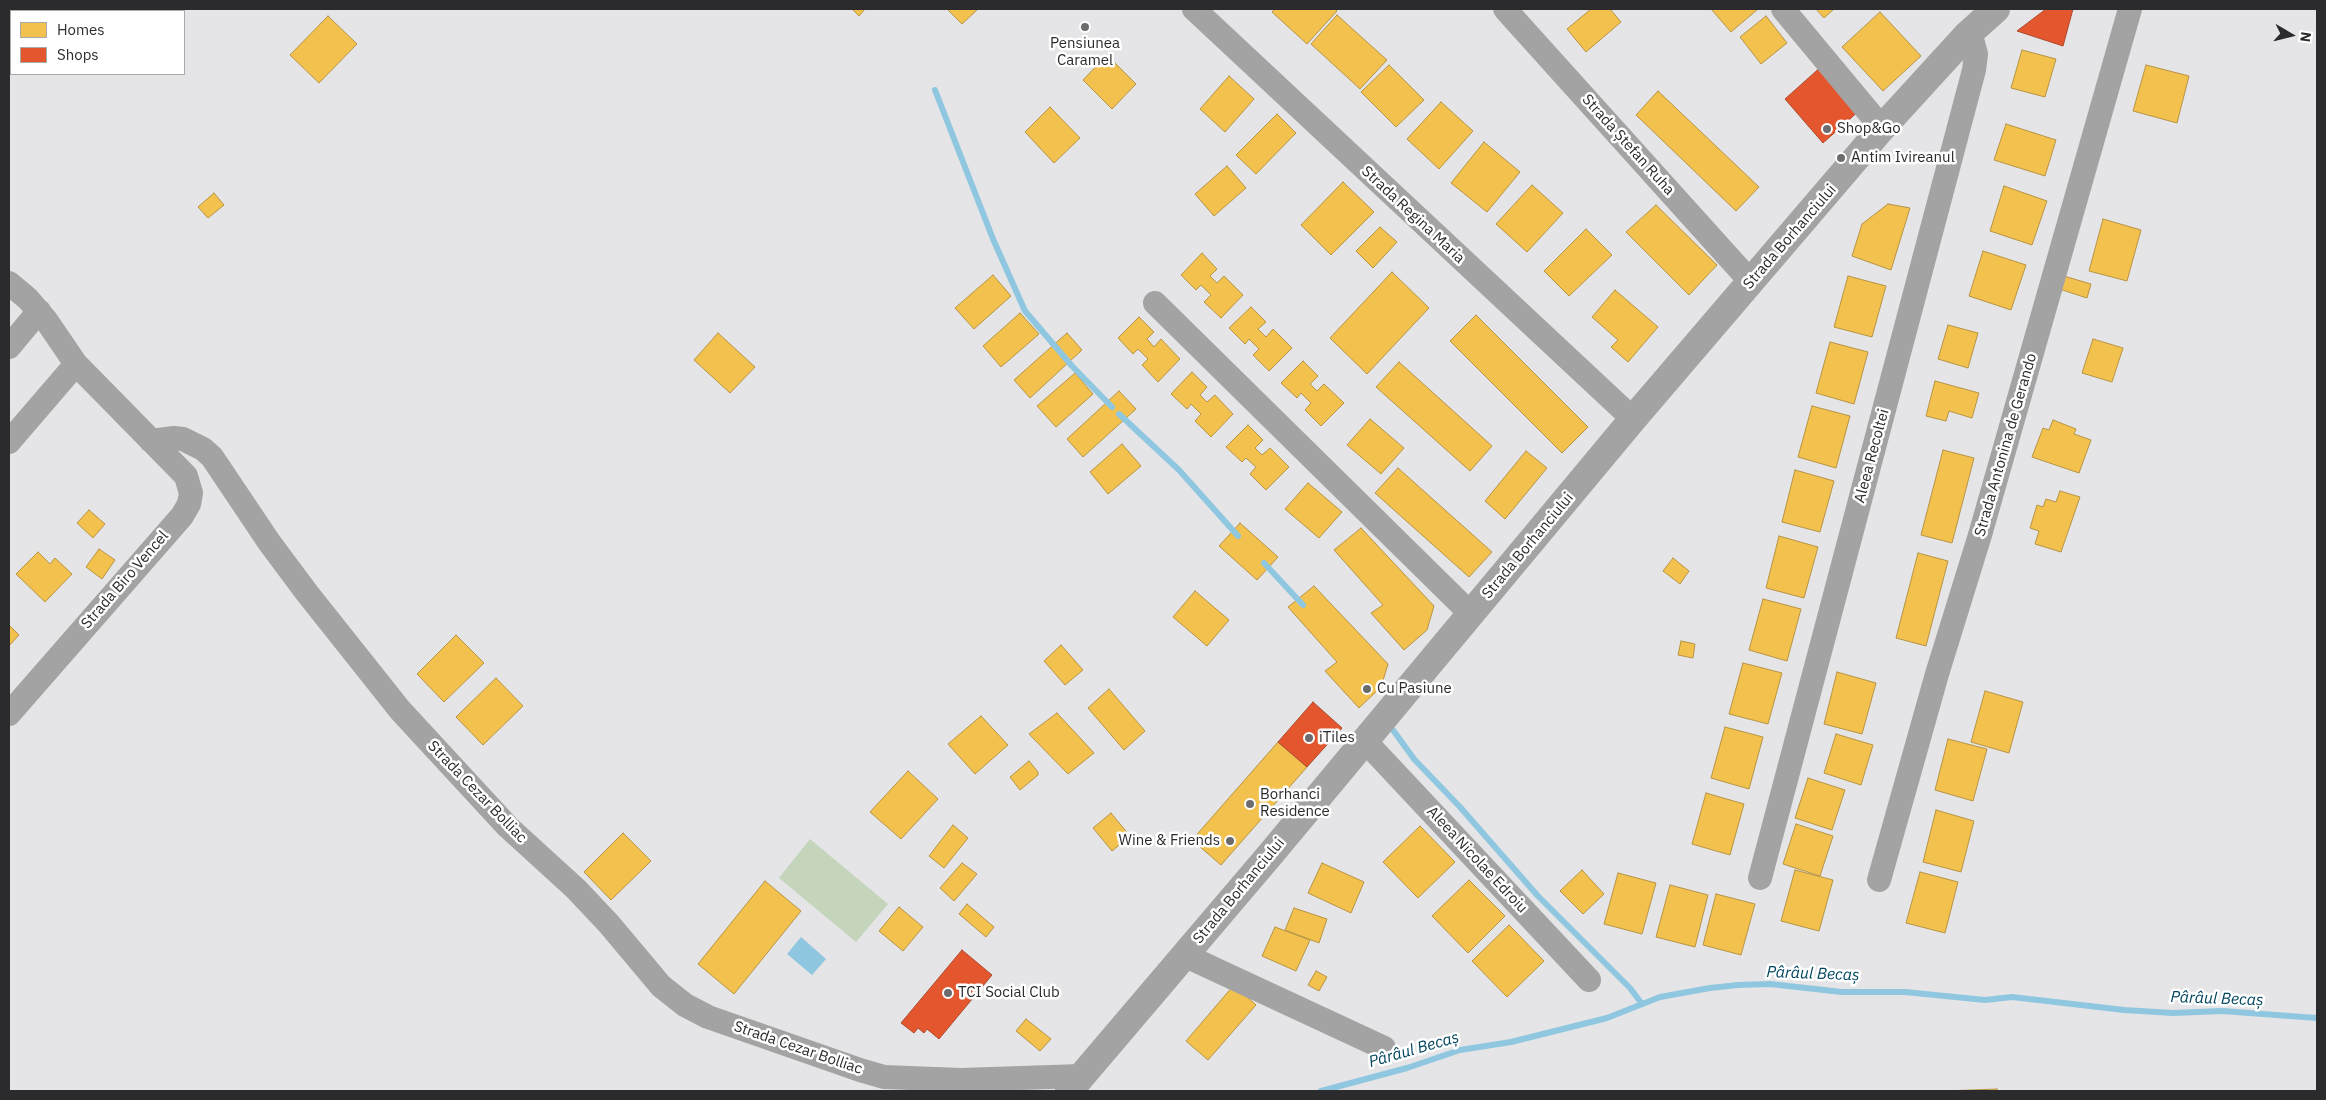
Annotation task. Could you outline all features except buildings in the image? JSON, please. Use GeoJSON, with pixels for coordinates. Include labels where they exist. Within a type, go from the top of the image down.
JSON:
{"type":"FeatureCollection","features":[{"type":"Feature","properties":{"kind":"main road","name":"Strada Borhanciului"},"geometry":{"type":"LineString","coordinates":[[1075,1083],[1366,741],[1633,419],[1882,128],[1967,36],[1996,9]]}},
{"type":"Feature","properties":{"kind":"street","name":"Strada Regina Maria"},"geometry":{"type":"LineString","coordinates":[[1194,9],[1633,419]]}},
{"type":"Feature","properties":{"kind":"street","name":"Strada Ștefan Ruha"},"geometry":{"type":"LineString","coordinates":[[1505,9],[1751,282]]}},
{"type":"Feature","properties":{"kind":"street"},"geometry":{"type":"LineString","coordinates":[[1783,9],[1882,128]]}},
{"type":"Feature","properties":{"kind":"street","name":"Strada Antonina de Gerando"},"geometry":{"type":"LineString","coordinates":[[1879,880],[1937,674],[1980,535],[2130,9]]}},
{"type":"Feature","properties":{"kind":"street","name":"Aleea Recoltei"},"geometry":{"type":"LineString","coordinates":[[1760,878],[1974,70],[1976,54],[1973,43],[1967,36]]}},
{"type":"Feature","properties":{"kind":"street"},"geometry":{"type":"LineString","coordinates":[[9,283],[39,311],[76,364],[151,441]]}},
{"type":"Feature","properties":{"kind":"street"},"geometry":{"type":"LineString","coordinates":[[1155,303],[1471,614]]}},
{"type":"Feature","properties":{"kind":"street"},"geometry":{"type":"LineString","coordinates":[[9,347],[39,311]]}},
{"type":"Feature","properties":{"kind":"street"},"geometry":{"type":"LineString","coordinates":[[9,442],[76,364]]}},
{"type":"Feature","properties":{"kind":"street","name":"Strada Cezar Bolliac"},"geometry":{"type":"LineString","coordinates":[[151,441],[174,438],[183,439],[203,449],[212,457],[301,586],[400,710],[508,827],[576,889],[662,986],[685,1005],[708,1017],[884,1077],[1075,1083]]}},
{"type":"Feature","properties":{"kind":"street","name":"Strada Biro Vencel"},"geometry":{"type":"LineString","coordinates":[[9,714],[182,516],[188,504],[190,493],[186,476],[151,441]]}},
{"type":"Feature","properties":{"kind":"street","name":"Aleea Nicolae Edroiu"},"geometry":{"type":"LineString","coordinates":[[1366,741],[1589,980]]}},
{"type":"Feature","properties":{"kind":"street"},"geometry":{"type":"LineString","coordinates":[[1184,956],[1384,1048]]}},
{"type":"Feature","properties":{"kind":"green space"},"geometry":{"type":"Polygon","coordinates":[[[810,839],[888,904],[856,942],[779,878],[810,839]]]}},
{"type":"Feature","properties":{"kind":"water"},"geometry":{"type":"Polygon","coordinates":[[[801,937],[826,959],[812,975],[787,954],[801,937]]]}},
{"type":"Feature","properties":{"kind":"waterway"},"geometry":{"type":"LineString","coordinates":[[935,90],[993,239],[1025,311],[1072,366],[1112,407]]}},
{"type":"Feature","properties":{"kind":"waterway"},"geometry":{"type":"LineString","coordinates":[[1119,414],[1179,470],[1238,536]]}},
{"type":"Feature","properties":{"kind":"waterway"},"geometry":{"type":"LineString","coordinates":[[1264,563],[1303,605]]}},
{"type":"Feature","properties":{"kind":"waterway"},"geometry":{"type":"LineString","coordinates":[[1393,730],[1414,759],[1460,807],[1537,895],[1630,988],[1642,1004]]}},
{"type":"Feature","properties":{"kind":"waterway","name":"Pârâul Becaș"},"geometry":{"type":"LineString","coordinates":[[1321,1091],[1407,1068],[1460,1050],[1511,1042],[1607,1018],[1660,997],[1738,985],[1770,984],[1842,992],[1905,992],[1985,1000],[2012,997],[2124,1010],[2173,1013],[2222,1011],[2317,1018]]}},
{"type":"Feature","properties":{"kind":"place","name":"Pensiunea Caramel"},"geometry":{"type":"Point","coordinates":[1085,27]}},
{"type":"Feature","properties":{"kind":"place","name":"Shop&Go"},"geometry":{"type":"Point","coordinates":[1827,129]}},
{"type":"Feature","properties":{"kind":"place","name":"Antim Ivireanul"},"geometry":{"type":"Point","coordinates":[1841,158]}},
{"type":"Feature","properties":{"kind":"place","name":"Cu Pasiune"},"geometry":{"type":"Point","coordinates":[1367,689]}},
{"type":"Feature","properties":{"kind":"place","name":"iTiles"},"geometry":{"type":"Point","coordinates":[1309,738]}},
{"type":"Feature","properties":{"kind":"place","name":"Borhanci Residence"},"geometry":{"type":"Point","coordinates":[1250,804]}},
{"type":"Feature","properties":{"kind":"place","name":"Wine & Friends"},"geometry":{"type":"Point","coordinates":[1230,841]}},
{"type":"Feature","properties":{"kind":"place","name":"TCI Social Club"},"geometry":{"type":"Point","coordinates":[948,993]}}]}
